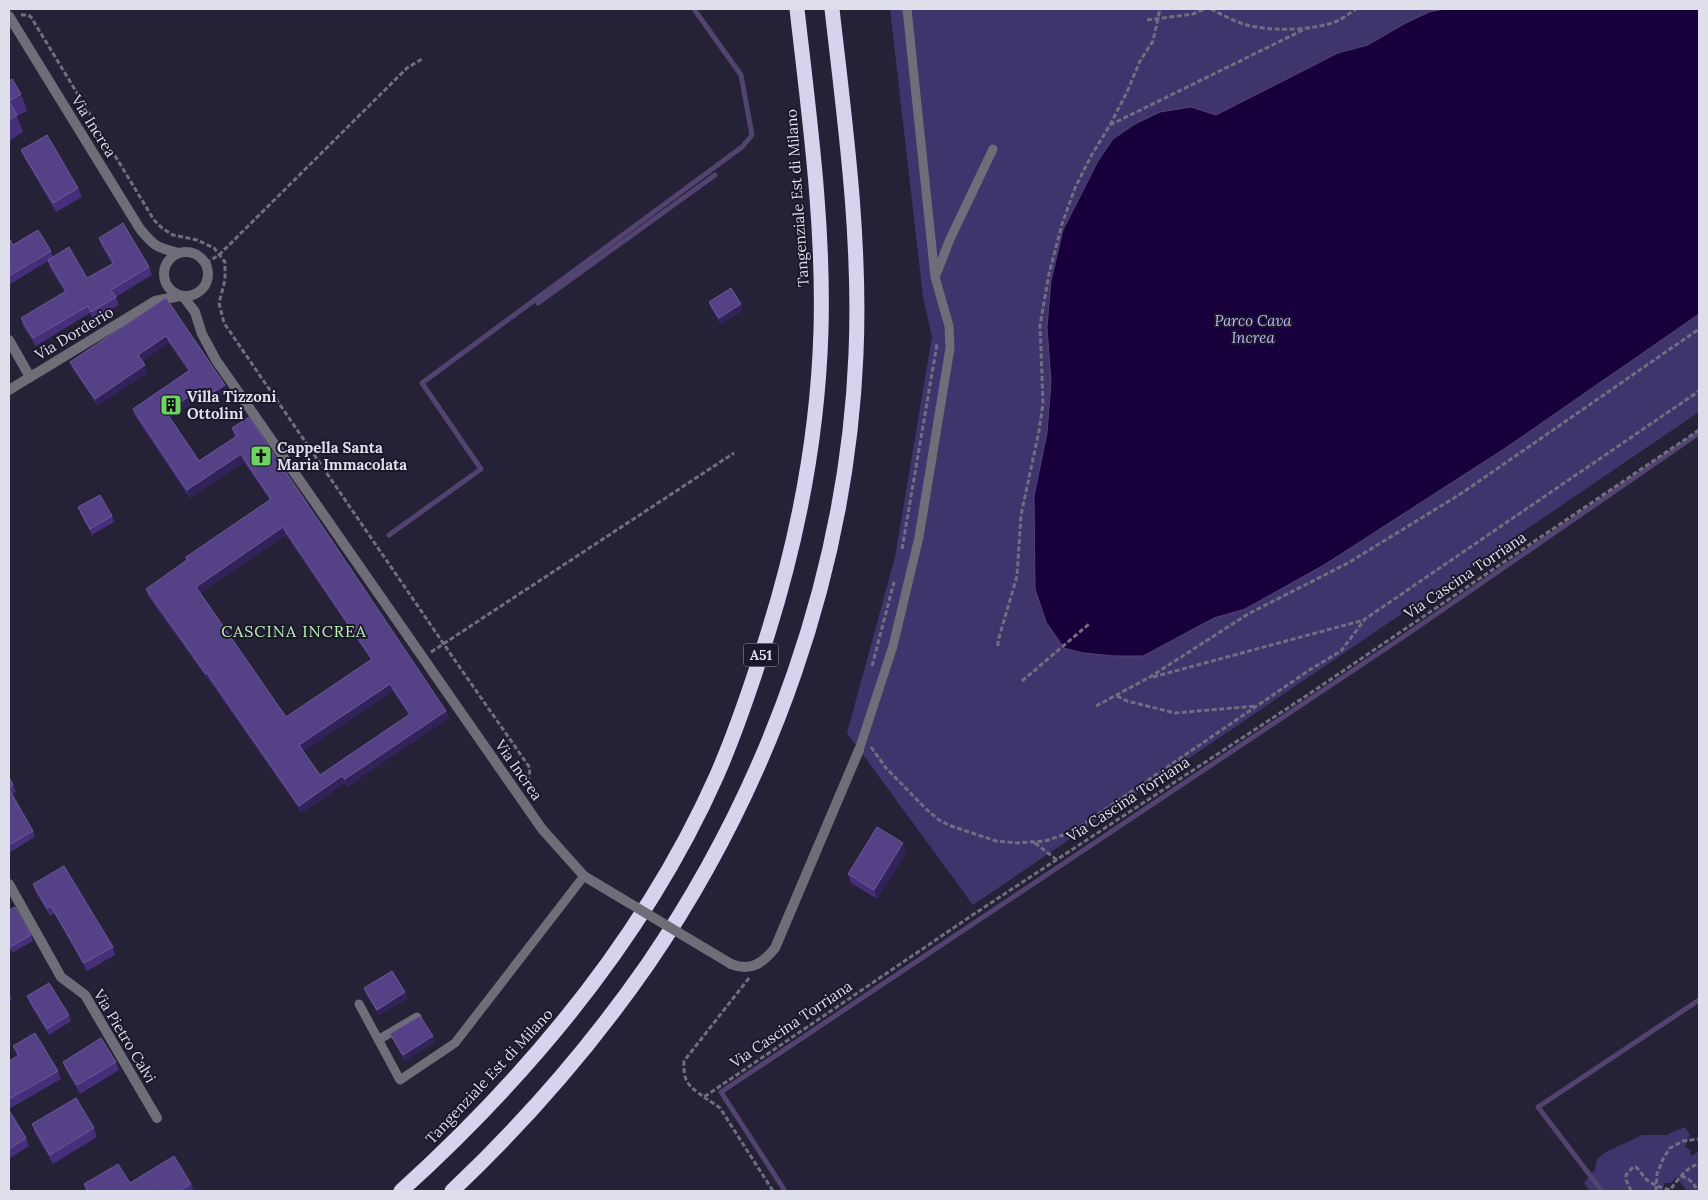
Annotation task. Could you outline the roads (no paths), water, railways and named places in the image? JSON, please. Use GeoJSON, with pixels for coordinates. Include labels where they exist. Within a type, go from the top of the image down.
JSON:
{"type":"FeatureCollection","features":[{"type":"Feature","properties":{"kind":"highway","name":"Tangenziale Est di Milano"},"geometry":{"type":"LineString","coordinates":[[402,1191],[502,1092],[557,1029],[600,973],[651,898],[696,818],[720,767],[751,687],[796,531],[808,470],[818,394],[822,326],[819,219],[814,156],[796,9]]}},
{"type":"Feature","properties":{"kind":"highway","name":"A51"},"geometry":{"type":"LineString","coordinates":[[452,1191],[522,1121],[564,1073],[610,1016],[657,950],[703,875],[751,783],[775,726],[799,658],[820,589],[830,546],[851,424],[856,355],[856,279],[853,207],[832,9]]}},
{"type":"Feature","properties":{"kind":"street","name":"Via Increa"},"geometry":{"type":"LineString","coordinates":[[13,16],[140,229],[150,242],[158,248],[178,254],[191,252],[198,255],[206,263],[209,274],[204,288]]}},
{"type":"Feature","properties":{"kind":"street","name":"Via Increa"},"geometry":{"type":"LineString","coordinates":[[158,248],[165,268],[165,280],[170,290],[181,296],[195,312],[202,334],[216,360],[542,829],[584,876],[731,964],[743,968],[751,967],[769,956],[776,948],[859,750]]}},
{"type":"Feature","properties":{"kind":"street"},"geometry":{"type":"LineString","coordinates":[[165,268],[171,259],[178,254]]}},
{"type":"Feature","properties":{"kind":"street"},"geometry":{"type":"LineString","coordinates":[[155,301],[165,280]]}},
{"type":"Feature","properties":{"kind":"street"},"geometry":{"type":"LineString","coordinates":[[181,296],[195,295],[204,288]]}},
{"type":"Feature","properties":{"kind":"street"},"geometry":{"type":"LineString","coordinates":[[195,312],[204,288]]}},
{"type":"Feature","properties":{"kind":"street","name":"Via Dorderio"},"geometry":{"type":"LineString","coordinates":[[9,390],[155,301],[181,296]]}},
{"type":"Feature","properties":{"kind":"street"},"geometry":{"type":"LineString","coordinates":[[9,340],[30,377]]}},
{"type":"Feature","properties":{"kind":"street","name":"Via Pietro Calvi"},"geometry":{"type":"LineString","coordinates":[[9,884],[13,900],[62,977],[85,995],[157,1118]]}},
{"type":"Feature","properties":{"kind":"lane"},"geometry":{"type":"LineString","coordinates":[[859,750],[893,646],[916,546],[950,348],[949,326],[935,277],[907,9]]}},
{"type":"Feature","properties":{"kind":"lane"},"geometry":{"type":"LineString","coordinates":[[935,277],[950,239],[993,149]]}},
{"type":"Feature","properties":{"kind":"lane"},"geometry":{"type":"LineString","coordinates":[[359,1004],[400,1080],[455,1042],[584,876]]}},
{"type":"Feature","properties":{"kind":"lane"},"geometry":{"type":"LineString","coordinates":[[378,1040],[417,1017]]}},
{"type":"Feature","properties":{"kind":"waterway"},"geometry":{"type":"LineString","coordinates":[[389,535],[481,469],[422,383],[742,147],[752,135],[741,75],[694,9]]}},
{"type":"Feature","properties":{"kind":"waterway"},"geometry":{"type":"LineString","coordinates":[[538,303],[715,175]]}},
{"type":"Feature","properties":{"kind":"waterway"},"geometry":{"type":"LineString","coordinates":[[785,1191],[721,1092],[1403,637],[1699,433]]}},
{"type":"Feature","properties":{"kind":"waterway"},"geometry":{"type":"LineString","coordinates":[[1602,1191],[1538,1107],[1699,1000]]}},
{"type":"Feature","properties":{"kind":"place","name":"Villa Tizzoni Ottolini"},"geometry":{"type":"Point","coordinates":[171,405]}},
{"type":"Feature","properties":{"kind":"place","name":"Cappella Santa Maria Immacolata"},"geometry":{"type":"Point","coordinates":[261,456]}},
{"type":"Feature","properties":{"kind":"district","name":"CASCINA INCREA"},"geometry":{"type":"Point","coordinates":[294,631]}},
{"type":"Feature","properties":{"kind":"park label","name":"Parco Cava Increa"},"geometry":{"type":"Point","coordinates":[1253,328]}}]}
